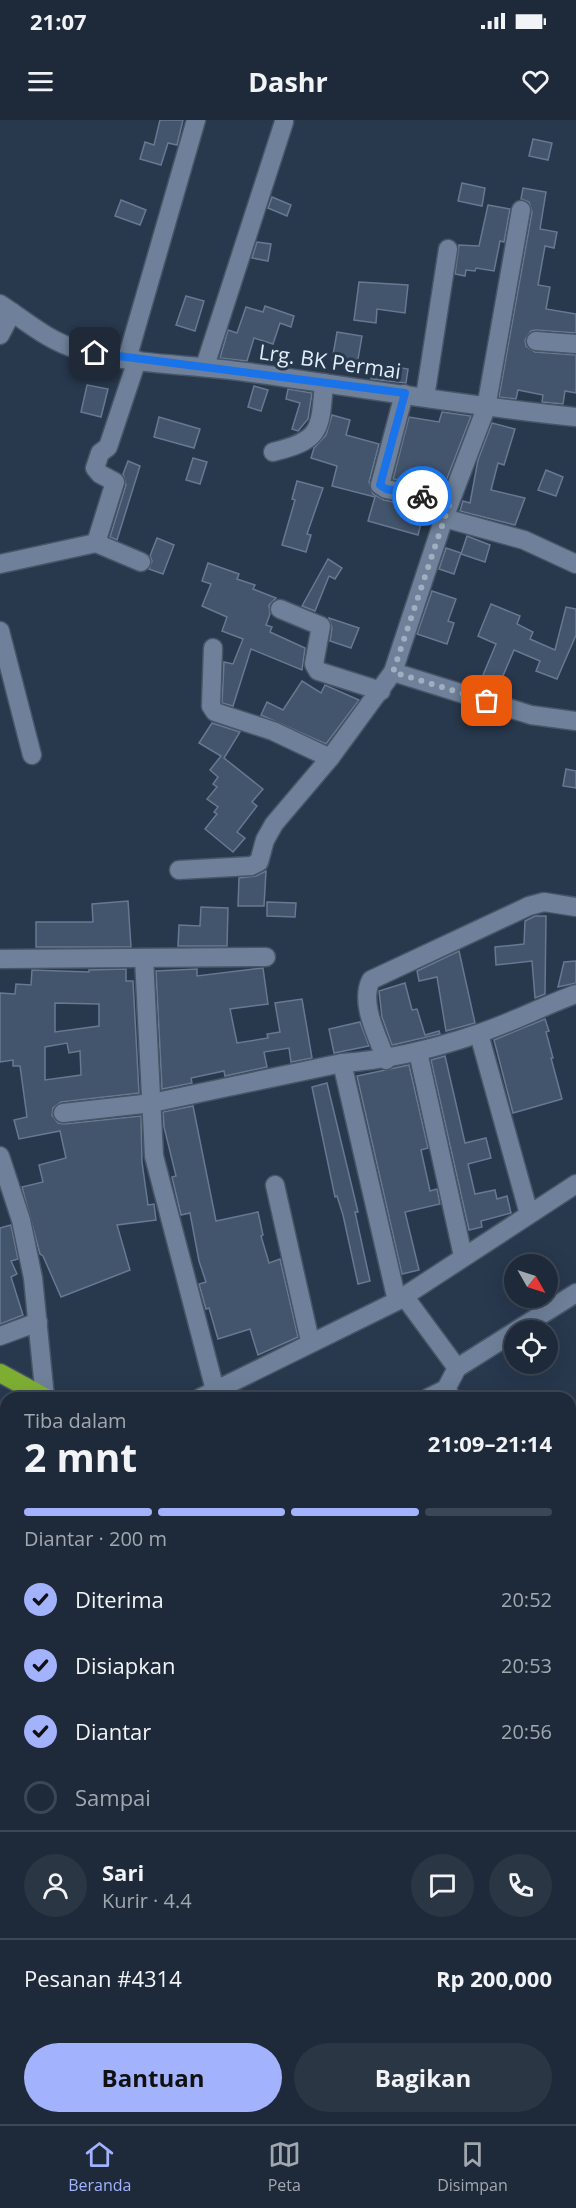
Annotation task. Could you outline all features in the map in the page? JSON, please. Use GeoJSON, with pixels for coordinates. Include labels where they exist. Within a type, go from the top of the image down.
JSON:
{"type":"FeatureCollection","features":[{"type":"Feature","properties":{"kind":"highway"},"geometry":{"type":"LineString","coordinates":[[0,1373],[34,1392]]}},
{"type":"Feature","properties":{"kind":"street"},"geometry":{"type":"LineString","coordinates":[[96,543],[115,482],[99,474],[95,468],[100,453],[108,447],[196,120]]}},
{"type":"Feature","properties":{"kind":"street"},"geometry":{"type":"LineString","coordinates":[[205,366],[284,122]]}},
{"type":"Feature","properties":{"kind":"street"},"geometry":{"type":"LineString","coordinates":[[179,870],[251,866],[259,862],[265,840],[274,824],[330,758],[393,672],[447,510],[486,408],[521,210]]}},
{"type":"Feature","properties":{"kind":"street"},"geometry":{"type":"LineString","coordinates":[[425,397],[448,249]]}},
{"type":"Feature","properties":{"kind":"street"},"geometry":{"type":"LineString","coordinates":[[0,335],[6,308]]}},
{"type":"Feature","properties":{"kind":"street","name":"Lrg. BK Permai"},"geometry":{"type":"LineString","coordinates":[[6,308],[47,337],[79,350],[132,360],[205,366],[405,393],[486,408],[576,417]]}},
{"type":"Feature","properties":{"kind":"street"},"geometry":{"type":"LineString","coordinates":[[536,341],[576,345]]}},
{"type":"Feature","properties":{"kind":"street"},"geometry":{"type":"LineString","coordinates":[[273,452],[305,442],[311,437],[321,416],[324,383]]}},
{"type":"Feature","properties":{"kind":"street"},"geometry":{"type":"LineString","coordinates":[[405,393],[380,485],[524,540],[576,564]]}},
{"type":"Feature","properties":{"kind":"street"},"geometry":{"type":"LineString","coordinates":[[0,564],[96,543],[141,562]]}},
{"type":"Feature","properties":{"kind":"street"},"geometry":{"type":"LineString","coordinates":[[280,609],[321,626],[314,664],[318,671],[381,691]]}},
{"type":"Feature","properties":{"kind":"street"},"geometry":{"type":"LineString","coordinates":[[0,631],[32,755]]}},
{"type":"Feature","properties":{"kind":"street"},"geometry":{"type":"LineString","coordinates":[[213,648],[210,706],[215,712],[273,731],[330,758]]}},
{"type":"Feature","properties":{"kind":"street"},"geometry":{"type":"LineString","coordinates":[[393,672],[531,715],[576,721]]}},
{"type":"Feature","properties":{"kind":"street"},"geometry":{"type":"LineString","coordinates":[[386,1060],[367,1004],[366,994],[371,980],[530,906],[544,902],[576,907]]}},
{"type":"Feature","properties":{"kind":"street"},"geometry":{"type":"LineString","coordinates":[[0,959],[266,957]]}},
{"type":"Feature","properties":{"kind":"street"},"geometry":{"type":"LineString","coordinates":[[144,958],[154,1156],[207,1392]]}},
{"type":"Feature","properties":{"kind":"street"},"geometry":{"type":"LineString","coordinates":[[63,1113],[152,1102],[342,1063],[386,1060],[479,1034],[576,994]]}},
{"type":"Feature","properties":{"kind":"street"},"geometry":{"type":"LineString","coordinates":[[479,1034],[529,1214]]}},
{"type":"Feature","properties":{"kind":"street"},"geometry":{"type":"LineString","coordinates":[[418,1052],[463,1256]]}},
{"type":"Feature","properties":{"kind":"street"},"geometry":{"type":"LineString","coordinates":[[342,1063],[400,1298],[456,1368]]}},
{"type":"Feature","properties":{"kind":"street"},"geometry":{"type":"LineString","coordinates":[[0,1156],[21,1220],[33,1278],[44,1392]]}},
{"type":"Feature","properties":{"kind":"street"},"geometry":{"type":"LineString","coordinates":[[211,1392],[400,1298],[576,1184]]}},
{"type":"Feature","properties":{"kind":"street"},"geometry":{"type":"LineString","coordinates":[[275,1185],[310,1341]]}},
{"type":"Feature","properties":{"kind":"street"},"geometry":{"type":"LineString","coordinates":[[533,1320],[576,1293]]}},
{"type":"Feature","properties":{"kind":"street"},"geometry":{"type":"LineString","coordinates":[[0,1336],[38,1322]]}},
{"type":"Feature","properties":{"kind":"street"},"geometry":{"type":"LineString","coordinates":[[449,1392],[456,1368],[504,1338]]}},
{"type":"Feature","properties":{"kind":"building"},"geometry":{"type":"Polygon","coordinates":[[[160,120],[183,120],[177,145],[168,143],[161,165],[140,159],[145,142],[154,145],[160,120]]]}},
{"type":"Feature","properties":{"kind":"building"},"geometry":{"type":"Polygon","coordinates":[[[533,139],[552,143],[548,160],[529,156],[533,139]]]}},
{"type":"Feature","properties":{"kind":"building"},"geometry":{"type":"Polygon","coordinates":[[[462,183],[485,188],[482,206],[458,201],[462,183]]]}},
{"type":"Feature","properties":{"kind":"building"},"geometry":{"type":"Polygon","coordinates":[[[523,188],[546,192],[540,229],[557,232],[554,248],[545,246],[538,285],[550,287],[546,309],[576,314],[576,333],[536,330],[531,331],[525,340],[526,346],[535,352],[576,355],[576,393],[565,391],[563,404],[542,402],[543,395],[518,390],[516,399],[499,397],[532,212],[529,202],[521,199],[523,188]]]}},
{"type":"Feature","properties":{"kind":"building"},"geometry":{"type":"Polygon","coordinates":[[[272,197],[291,205],[287,216],[268,208],[272,197]]]}},
{"type":"Feature","properties":{"kind":"building"},"geometry":{"type":"Polygon","coordinates":[[[121,200],[146,210],[140,225],[115,216],[121,200]]]}},
{"type":"Feature","properties":{"kind":"building"},"geometry":{"type":"Polygon","coordinates":[[[488,205],[510,209],[504,242],[500,241],[494,271],[476,268],[475,271],[466,270],[465,276],[455,274],[459,245],[479,246],[488,205]]]}},
{"type":"Feature","properties":{"kind":"building"},"geometry":{"type":"Polygon","coordinates":[[[257,242],[271,244],[268,261],[252,258],[257,242]]]}},
{"type":"Feature","properties":{"kind":"building"},"geometry":{"type":"Polygon","coordinates":[[[359,282],[408,285],[405,313],[377,309],[376,323],[354,320],[359,282]]]}},
{"type":"Feature","properties":{"kind":"building"},"geometry":{"type":"Polygon","coordinates":[[[186,296],[204,301],[195,331],[176,325],[186,296]]]}},
{"type":"Feature","properties":{"kind":"building"},"geometry":{"type":"Polygon","coordinates":[[[265,306],[294,316],[291,327],[280,323],[273,344],[254,338],[247,361],[220,358],[228,330],[237,333],[246,307],[263,312],[265,306]]]}},
{"type":"Feature","properties":{"kind":"building"},"geometry":{"type":"Polygon","coordinates":[[[337,332],[362,336],[357,365],[332,361],[337,332]]]}},
{"type":"Feature","properties":{"kind":"building"},"geometry":{"type":"Polygon","coordinates":[[[374,363],[408,369],[406,383],[371,379],[374,363]]]}},
{"type":"Feature","properties":{"kind":"building"},"geometry":{"type":"Polygon","coordinates":[[[87,385],[108,389],[101,417],[81,412],[87,385]]]}},
{"type":"Feature","properties":{"kind":"building"},"geometry":{"type":"Polygon","coordinates":[[[254,386],[268,390],[261,411],[248,407],[254,386]]]}},
{"type":"Feature","properties":{"kind":"building"},"geometry":{"type":"Polygon","coordinates":[[[288,389],[312,393],[308,419],[298,431],[292,429],[300,403],[286,399],[288,389]]]}},
{"type":"Feature","properties":{"kind":"building"},"geometry":{"type":"Polygon","coordinates":[[[442,412],[471,416],[443,489],[393,479],[409,417],[439,422],[442,412]]]}},
{"type":"Feature","properties":{"kind":"building"},"geometry":{"type":"Polygon","coordinates":[[[332,415],[350,420],[346,435],[379,444],[369,482],[373,494],[384,500],[425,508],[418,535],[368,521],[375,497],[332,486],[337,466],[311,458],[314,448],[326,435],[332,415]]]}},
{"type":"Feature","properties":{"kind":"building"},"geometry":{"type":"Polygon","coordinates":[[[159,417],[200,429],[194,448],[154,437],[159,417]]]}},
{"type":"Feature","properties":{"kind":"building"},"geometry":{"type":"Polygon","coordinates":[[[492,423],[515,429],[504,465],[498,463],[491,490],[525,498],[515,525],[460,511],[463,501],[470,503],[478,460],[492,423]]]}},
{"type":"Feature","properties":{"kind":"building"},"geometry":{"type":"Polygon","coordinates":[[[193,458],[207,462],[200,484],[186,480],[193,458]]]}},
{"type":"Feature","properties":{"kind":"building"},"geometry":{"type":"Polygon","coordinates":[[[128,461],[140,466],[117,540],[110,537],[126,485],[123,474],[128,461]]]}},
{"type":"Feature","properties":{"kind":"building"},"geometry":{"type":"Polygon","coordinates":[[[546,470],[563,477],[556,496],[538,490],[546,470]]]}},
{"type":"Feature","properties":{"kind":"building"},"geometry":{"type":"Polygon","coordinates":[[[297,481],[323,488],[307,534],[311,535],[306,552],[282,545],[295,500],[292,499],[297,481]]]}},
{"type":"Feature","properties":{"kind":"building"},"geometry":{"type":"Polygon","coordinates":[[[467,536],[490,545],[485,562],[461,554],[467,536]]]}},
{"type":"Feature","properties":{"kind":"building"},"geometry":{"type":"Polygon","coordinates":[[[157,538],[174,545],[163,574],[149,569],[152,561],[150,556],[157,538]]]}},
{"type":"Feature","properties":{"kind":"building"},"geometry":{"type":"Polygon","coordinates":[[[446,548],[461,553],[454,574],[439,569],[446,548]]]}},
{"type":"Feature","properties":{"kind":"building"},"geometry":{"type":"Polygon","coordinates":[[[328,559],[342,568],[335,579],[329,576],[315,611],[302,606],[328,559]]]}},
{"type":"Feature","properties":{"kind":"building"},"geometry":{"type":"Polygon","coordinates":[[[208,563],[239,574],[237,579],[255,585],[253,589],[276,598],[269,605],[270,614],[266,625],[272,627],[270,632],[305,648],[302,670],[251,649],[233,706],[222,703],[224,662],[233,664],[243,639],[222,631],[227,617],[202,606],[211,584],[202,581],[208,563]]]}},
{"type":"Feature","properties":{"kind":"building"},"geometry":{"type":"Polygon","coordinates":[[[432,591],[456,599],[448,621],[454,623],[447,644],[417,634],[432,591]]]}},
{"type":"Feature","properties":{"kind":"building"},"geometry":{"type":"Polygon","coordinates":[[[491,604],[520,616],[517,624],[533,632],[530,639],[555,650],[566,607],[576,609],[576,635],[557,679],[536,671],[540,661],[514,650],[496,692],[478,687],[496,644],[478,636],[491,604]]]}},
{"type":"Feature","properties":{"kind":"building"},"geometry":{"type":"Polygon","coordinates":[[[329,618],[359,628],[351,648],[330,641],[332,628],[329,618]]]}},
{"type":"Feature","properties":{"kind":"building"},"geometry":{"type":"Polygon","coordinates":[[[302,681],[321,693],[325,685],[359,700],[326,744],[261,715],[267,702],[283,710],[302,681]]]}},
{"type":"Feature","properties":{"kind":"building"},"geometry":{"type":"Polygon","coordinates":[[[212,723],[240,732],[224,758],[263,789],[252,802],[257,806],[237,832],[245,838],[233,852],[205,829],[217,814],[214,812],[218,807],[207,799],[217,787],[213,784],[218,777],[210,770],[221,756],[199,743],[212,723]]]}},
{"type":"Feature","properties":{"kind":"building"},"geometry":{"type":"Polygon","coordinates":[[[566,769],[576,771],[576,788],[563,786],[566,769]]]}},
{"type":"Feature","properties":{"kind":"building"},"geometry":{"type":"Polygon","coordinates":[[[266,871],[264,906],[238,906],[239,878],[256,876],[266,871]]]}},
{"type":"Feature","properties":{"kind":"building"},"geometry":{"type":"Polygon","coordinates":[[[128,901],[131,947],[36,947],[36,922],[93,922],[92,904],[128,901]]]}},
{"type":"Feature","properties":{"kind":"building"},"geometry":{"type":"Polygon","coordinates":[[[267,902],[296,903],[295,917],[267,916],[267,902]]]}},
{"type":"Feature","properties":{"kind":"building"},"geometry":{"type":"Polygon","coordinates":[[[201,907],[228,908],[227,946],[178,946],[179,925],[200,926],[201,907]]]}},
{"type":"Feature","properties":{"kind":"building"},"geometry":{"type":"Polygon","coordinates":[[[535,916],[546,916],[545,994],[535,998],[532,961],[496,965],[495,947],[524,944],[525,921],[535,916]]]}},
{"type":"Feature","properties":{"kind":"building"},"geometry":{"type":"Polygon","coordinates":[[[459,951],[475,1023],[446,1031],[437,977],[419,981],[417,971],[459,951]]]}},
{"type":"Feature","properties":{"kind":"building"},"geometry":{"type":"Polygon","coordinates":[[[576,961],[576,983],[558,987],[564,962],[576,961]]]}},
{"type":"Feature","properties":{"kind":"building"},"geometry":{"type":"Polygon","coordinates":[[[263,968],[268,1004],[230,1009],[237,1043],[268,1038],[267,1034],[280,1032],[275,1003],[302,999],[312,1058],[291,1062],[289,1048],[264,1052],[267,1067],[225,1076],[224,1071],[191,1078],[192,1083],[162,1089],[156,971],[197,969],[197,976],[263,968]]]}},
{"type":"Feature","properties":{"kind":"building"},"geometry":{"type":"Polygon","coordinates":[[[126,969],[126,981],[133,981],[139,1093],[61,1102],[53,1108],[52,1115],[58,1123],[64,1124],[141,1116],[142,1162],[148,1205],[154,1204],[156,1220],[117,1225],[130,1270],[61,1297],[43,1256],[40,1254],[22,1187],[43,1182],[39,1165],[66,1158],[60,1131],[19,1139],[14,1120],[27,1117],[20,1066],[13,1066],[13,1060],[0,1062],[0,993],[15,994],[16,984],[31,985],[32,970],[89,972],[89,970],[126,969]],[[55,1003],[55,1032],[99,1026],[99,1004],[55,1003]],[[67,1043],[45,1047],[45,1080],[81,1075],[80,1051],[69,1053],[67,1043]]]}},
{"type":"Feature","properties":{"kind":"building"},"geometry":{"type":"Polygon","coordinates":[[[405,983],[412,1010],[417,1009],[425,1035],[439,1031],[440,1034],[392,1045],[382,1017],[379,991],[405,983]]]}},
{"type":"Feature","properties":{"kind":"building"},"geometry":{"type":"Polygon","coordinates":[[[545,1019],[549,1031],[546,1032],[553,1058],[551,1058],[562,1099],[513,1113],[494,1040],[545,1019]]]}},
{"type":"Feature","properties":{"kind":"building"},"geometry":{"type":"Polygon","coordinates":[[[360,1022],[369,1046],[334,1053],[329,1029],[360,1022]]]}},
{"type":"Feature","properties":{"kind":"building"},"geometry":{"type":"Polygon","coordinates":[[[445,1056],[465,1143],[486,1138],[491,1158],[468,1164],[475,1194],[495,1190],[497,1199],[507,1196],[511,1213],[481,1221],[482,1227],[469,1230],[431,1060],[445,1056]]]}},
{"type":"Feature","properties":{"kind":"building"},"geometry":{"type":"Polygon","coordinates":[[[409,1065],[428,1148],[421,1150],[430,1191],[437,1189],[440,1204],[405,1212],[419,1270],[402,1274],[357,1076],[409,1065]]]}},
{"type":"Feature","properties":{"kind":"building"},"geometry":{"type":"Polygon","coordinates":[[[327,1083],[358,1212],[355,1212],[370,1281],[358,1284],[343,1215],[337,1196],[335,1197],[312,1087],[327,1083]]]}},
{"type":"Feature","properties":{"kind":"building"},"geometry":{"type":"Polygon","coordinates":[[[193,1106],[216,1221],[258,1212],[263,1235],[261,1236],[269,1263],[280,1259],[298,1337],[258,1355],[250,1329],[218,1339],[199,1284],[206,1282],[199,1261],[190,1213],[181,1215],[172,1177],[176,1176],[164,1127],[163,1112],[193,1106]]]}},
{"type":"Feature","properties":{"kind":"building"},"geometry":{"type":"Polygon","coordinates":[[[11,1225],[18,1259],[11,1261],[17,1274],[11,1277],[23,1315],[0,1324],[0,1228],[11,1225]]]}},
{"type":"Feature","properties":{"kind":"way so far"},"geometry":{"type":"LineString","coordinates":[[422,496],[450,502],[393,672],[487,701]]}},
{"type":"Feature","properties":{"kind":"route"},"geometry":{"type":"LineString","coordinates":[[95,353],[127,359],[205,366],[405,393],[380,485],[386,489],[422,496]]}}]}
